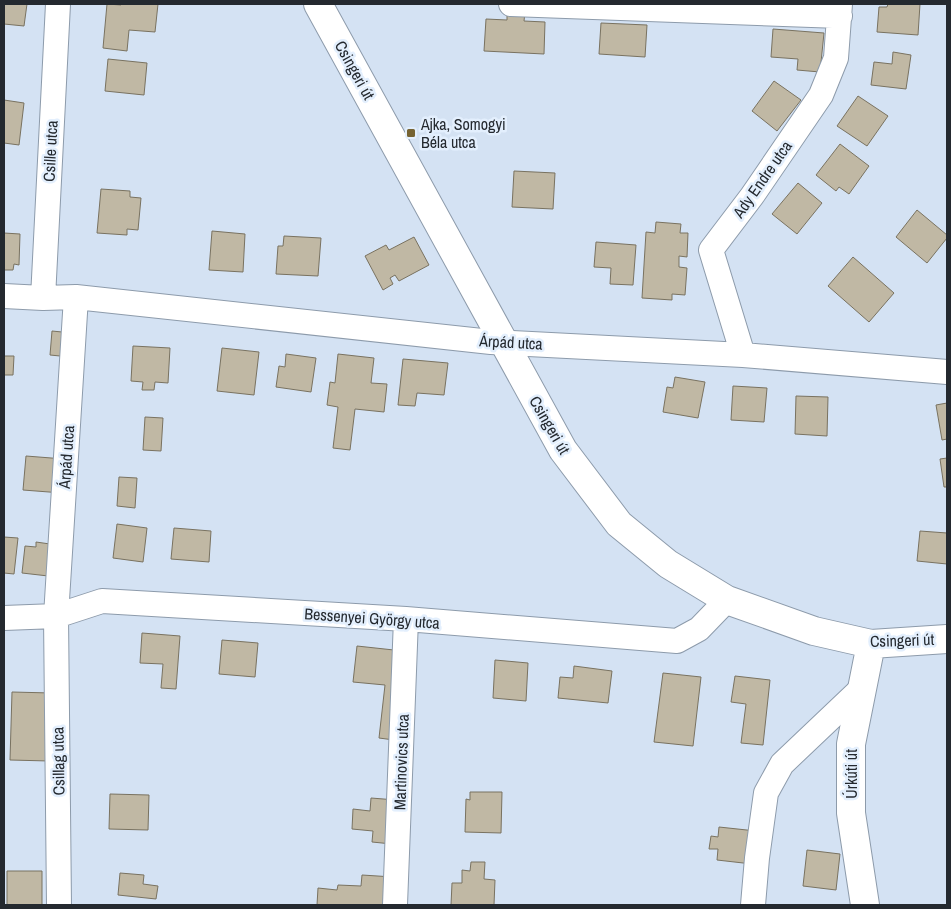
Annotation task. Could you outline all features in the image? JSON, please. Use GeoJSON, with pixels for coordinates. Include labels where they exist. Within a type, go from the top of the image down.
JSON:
{"type":"FeatureCollection","features":[{"type":"Feature","properties":{"kind":"main road","name":"Csingeri út"},"geometry":{"type":"LineString","coordinates":[[318,4],[563,450],[619,524],[668,564],[728,600],[814,631],[871,644],[947,639]]}},
{"type":"Feature","properties":{"kind":"main road","name":"Úrkúti út"},"geometry":{"type":"LineString","coordinates":[[865,905],[851,814],[851,744],[871,644]]}},
{"type":"Feature","properties":{"kind":"street","name":"Csille utca"},"geometry":{"type":"LineString","coordinates":[[43,298],[58,4]]}},
{"type":"Feature","properties":{"kind":"street"},"geometry":{"type":"LineString","coordinates":[[511,4],[840,10]]}},
{"type":"Feature","properties":{"kind":"street","name":"Ady Endre utca"},"geometry":{"type":"LineString","coordinates":[[743,355],[711,250],[752,196],[822,94],[836,58],[840,10]]}},
{"type":"Feature","properties":{"kind":"street","name":"Árpád utca"},"geometry":{"type":"LineString","coordinates":[[4,296],[76,297],[491,342],[743,355],[947,372]]}},
{"type":"Feature","properties":{"kind":"street","name":"Árpád utca"},"geometry":{"type":"LineString","coordinates":[[56,616],[76,297]]}},
{"type":"Feature","properties":{"kind":"street","name":"Bessenyei György utca"},"geometry":{"type":"LineString","coordinates":[[4,618],[56,616],[102,601],[406,620],[677,641],[699,629],[728,600]]}},
{"type":"Feature","properties":{"kind":"street","name":"Csillag utca"},"geometry":{"type":"LineString","coordinates":[[56,616],[59,905]]}},
{"type":"Feature","properties":{"kind":"street","name":"Martinovics utca"},"geometry":{"type":"LineString","coordinates":[[395,905],[406,620]]}},
{"type":"Feature","properties":{"kind":"street"},"geometry":{"type":"LineString","coordinates":[[753,905],[766,793],[782,764],[861,688]]}},
{"type":"Feature","properties":{"kind":"building"},"geometry":{"type":"Polygon","coordinates":[[[4,4],[27,4],[24,26],[4,24],[4,4]]]}},
{"type":"Feature","properties":{"kind":"building"},"geometry":{"type":"Polygon","coordinates":[[[107,4],[158,4],[155,32],[129,30],[127,51],[103,48],[107,4]]]}},
{"type":"Feature","properties":{"kind":"building"},"geometry":{"type":"Polygon","coordinates":[[[888,4],[920,4],[918,35],[877,32],[879,7],[887,7],[888,4]]]}},
{"type":"Feature","properties":{"kind":"building"},"geometry":{"type":"Polygon","coordinates":[[[507,11],[525,12],[524,21],[545,22],[544,54],[484,51],[486,19],[507,20],[507,11]]]}},
{"type":"Feature","properties":{"kind":"building"},"geometry":{"type":"Polygon","coordinates":[[[601,23],[647,25],[645,57],[599,54],[601,23]]]}},
{"type":"Feature","properties":{"kind":"building"},"geometry":{"type":"Polygon","coordinates":[[[773,29],[824,33],[820,72],[797,70],[798,59],[771,57],[773,29]]]}},
{"type":"Feature","properties":{"kind":"building"},"geometry":{"type":"Polygon","coordinates":[[[893,52],[911,55],[906,89],[871,85],[874,62],[892,64],[893,52]]]}},
{"type":"Feature","properties":{"kind":"building"},"geometry":{"type":"Polygon","coordinates":[[[108,59],[147,63],[144,95],[105,91],[108,59]]]}},
{"type":"Feature","properties":{"kind":"building"},"geometry":{"type":"Polygon","coordinates":[[[774,81],[801,100],[777,131],[752,111],[774,81]]]}},
{"type":"Feature","properties":{"kind":"building"},"geometry":{"type":"Polygon","coordinates":[[[858,96],[888,116],[867,146],[837,126],[858,96]]]}},
{"type":"Feature","properties":{"kind":"building"},"geometry":{"type":"Polygon","coordinates":[[[4,100],[24,103],[19,145],[4,143],[4,100]]]}},
{"type":"Feature","properties":{"kind":"building"},"geometry":{"type":"Polygon","coordinates":[[[840,144],[869,166],[849,194],[839,187],[836,191],[816,175],[840,144]]]}},
{"type":"Feature","properties":{"kind":"building"},"geometry":{"type":"Polygon","coordinates":[[[514,171],[555,173],[553,209],[512,207],[514,171]]]}},
{"type":"Feature","properties":{"kind":"building"},"geometry":{"type":"Polygon","coordinates":[[[798,183],[822,203],[797,234],[772,214],[798,183]]]}},
{"type":"Feature","properties":{"kind":"building"},"geometry":{"type":"Polygon","coordinates":[[[101,189],[130,191],[130,197],[141,198],[138,230],[127,229],[127,235],[97,233],[101,189]]]}},
{"type":"Feature","properties":{"kind":"building"},"geometry":{"type":"Polygon","coordinates":[[[917,210],[947,235],[947,238],[927,263],[896,237],[917,210]]]}},
{"type":"Feature","properties":{"kind":"building"},"geometry":{"type":"Polygon","coordinates":[[[656,222],[681,224],[680,233],[688,233],[687,257],[679,256],[679,267],[687,268],[685,295],[672,294],[672,300],[642,298],[646,232],[655,233],[656,222]]]}},
{"type":"Feature","properties":{"kind":"building"},"geometry":{"type":"Polygon","coordinates":[[[212,231],[245,234],[243,272],[209,270],[212,231]]]}},
{"type":"Feature","properties":{"kind":"building"},"geometry":{"type":"Polygon","coordinates":[[[4,233],[20,234],[19,265],[14,264],[13,270],[4,270],[4,233]]]}},
{"type":"Feature","properties":{"kind":"building"},"geometry":{"type":"Polygon","coordinates":[[[284,236],[321,238],[318,276],[276,274],[278,246],[283,246],[284,236]]]}},
{"type":"Feature","properties":{"kind":"building"},"geometry":{"type":"Polygon","coordinates":[[[414,237],[429,265],[399,281],[395,275],[390,278],[393,284],[383,290],[365,256],[386,245],[389,250],[414,237]]]}},
{"type":"Feature","properties":{"kind":"building"},"geometry":{"type":"Polygon","coordinates":[[[596,242],[636,245],[633,285],[610,284],[611,268],[594,267],[596,242]]]}},
{"type":"Feature","properties":{"kind":"building"},"geometry":{"type":"Polygon","coordinates":[[[853,257],[894,293],[869,322],[828,286],[853,257]]]}},
{"type":"Feature","properties":{"kind":"building"},"geometry":{"type":"Polygon","coordinates":[[[52,331],[72,333],[70,357],[50,355],[52,331]]]}},
{"type":"Feature","properties":{"kind":"building"},"geometry":{"type":"Polygon","coordinates":[[[133,346],[170,348],[168,383],[155,382],[154,390],[142,390],[143,382],[131,381],[133,346]]]}},
{"type":"Feature","properties":{"kind":"building"},"geometry":{"type":"Polygon","coordinates":[[[222,348],[259,352],[254,395],[217,391],[222,348]]]}},
{"type":"Feature","properties":{"kind":"building"},"geometry":{"type":"Polygon","coordinates":[[[286,354],[316,358],[311,392],[276,387],[279,366],[285,367],[286,354]]]}},
{"type":"Feature","properties":{"kind":"building"},"geometry":{"type":"Polygon","coordinates":[[[338,354],[374,358],[371,383],[387,384],[384,412],[355,409],[350,450],[333,448],[338,407],[327,405],[330,382],[335,383],[338,354]]]}},
{"type":"Feature","properties":{"kind":"building"},"geometry":{"type":"Polygon","coordinates":[[[4,356],[14,356],[13,375],[4,375],[4,356]]]}},
{"type":"Feature","properties":{"kind":"building"},"geometry":{"type":"Polygon","coordinates":[[[403,359],[448,363],[444,395],[417,393],[415,406],[398,405],[403,359]]]}},
{"type":"Feature","properties":{"kind":"building"},"geometry":{"type":"Polygon","coordinates":[[[675,377],[705,382],[698,418],[663,412],[667,387],[673,388],[675,377]]]}},
{"type":"Feature","properties":{"kind":"building"},"geometry":{"type":"Polygon","coordinates":[[[733,386],[767,388],[764,422],[731,420],[733,386]]]}},
{"type":"Feature","properties":{"kind":"building"},"geometry":{"type":"Polygon","coordinates":[[[796,396],[828,397],[827,436],[795,434],[796,396]]]}},
{"type":"Feature","properties":{"kind":"building"},"geometry":{"type":"Polygon","coordinates":[[[947,403],[947,439],[942,440],[936,405],[947,403]]]}},
{"type":"Feature","properties":{"kind":"building"},"geometry":{"type":"Polygon","coordinates":[[[145,417],[163,418],[161,451],[143,450],[145,417]]]}},
{"type":"Feature","properties":{"kind":"building"},"geometry":{"type":"Polygon","coordinates":[[[26,456],[64,459],[62,493],[23,490],[26,456]]]}},
{"type":"Feature","properties":{"kind":"building"},"geometry":{"type":"Polygon","coordinates":[[[947,458],[947,487],[944,487],[940,459],[947,458]]]}},
{"type":"Feature","properties":{"kind":"building"},"geometry":{"type":"Polygon","coordinates":[[[119,477],[137,478],[135,508],[117,506],[119,477]]]}},
{"type":"Feature","properties":{"kind":"building"},"geometry":{"type":"Polygon","coordinates":[[[117,524],[147,528],[143,562],[113,558],[117,524]]]}},
{"type":"Feature","properties":{"kind":"building"},"geometry":{"type":"Polygon","coordinates":[[[174,528],[211,531],[209,562],[171,559],[174,528]]]}},
{"type":"Feature","properties":{"kind":"building"},"geometry":{"type":"Polygon","coordinates":[[[920,531],[947,533],[947,564],[917,561],[920,531]]]}},
{"type":"Feature","properties":{"kind":"building"},"geometry":{"type":"Polygon","coordinates":[[[4,537],[18,538],[14,574],[4,573],[4,537]]]}},
{"type":"Feature","properties":{"kind":"building"},"geometry":{"type":"Polygon","coordinates":[[[36,542],[57,545],[57,577],[22,573],[25,546],[36,547],[36,542]]]}},
{"type":"Feature","properties":{"kind":"building"},"geometry":{"type":"Polygon","coordinates":[[[142,633],[180,636],[176,689],[161,688],[163,664],[140,663],[142,633]]]}},
{"type":"Feature","properties":{"kind":"building"},"geometry":{"type":"Polygon","coordinates":[[[222,640],[258,643],[255,677],[219,674],[222,640]]]}},
{"type":"Feature","properties":{"kind":"building"},"geometry":{"type":"Polygon","coordinates":[[[357,646],[403,651],[394,740],[379,738],[385,685],[353,682],[357,646]]]}},
{"type":"Feature","properties":{"kind":"building"},"geometry":{"type":"Polygon","coordinates":[[[495,660],[528,663],[526,701],[493,698],[495,660]]]}},
{"type":"Feature","properties":{"kind":"building"},"geometry":{"type":"Polygon","coordinates":[[[574,666],[612,671],[608,703],[558,698],[560,677],[573,678],[574,666]]]}},
{"type":"Feature","properties":{"kind":"building"},"geometry":{"type":"Polygon","coordinates":[[[663,673],[701,677],[693,746],[654,742],[663,673]]]}},
{"type":"Feature","properties":{"kind":"building"},"geometry":{"type":"Polygon","coordinates":[[[735,676],[770,680],[763,745],[741,743],[746,704],[731,702],[735,676]]]}},
{"type":"Feature","properties":{"kind":"building"},"geometry":{"type":"Polygon","coordinates":[[[12,692],[51,693],[49,761],[10,760],[12,692]]]}},
{"type":"Feature","properties":{"kind":"building"},"geometry":{"type":"Polygon","coordinates":[[[470,792],[502,792],[501,833],[465,832],[466,799],[470,800],[470,792]]]}},
{"type":"Feature","properties":{"kind":"building"},"geometry":{"type":"Polygon","coordinates":[[[110,794],[149,795],[148,830],[109,829],[110,794]]]}},
{"type":"Feature","properties":{"kind":"building"},"geometry":{"type":"Polygon","coordinates":[[[371,798],[396,800],[392,844],[372,842],[373,831],[352,829],[353,809],[370,811],[371,798]]]}},
{"type":"Feature","properties":{"kind":"building"},"geometry":{"type":"Polygon","coordinates":[[[719,827],[756,831],[752,864],[717,860],[718,849],[709,849],[711,836],[718,837],[719,827]]]}},
{"type":"Feature","properties":{"kind":"building"},"geometry":{"type":"Polygon","coordinates":[[[807,850],[840,854],[836,890],[803,886],[807,850]]]}},
{"type":"Feature","properties":{"kind":"building"},"geometry":{"type":"Polygon","coordinates":[[[471,862],[485,862],[484,879],[495,880],[494,905],[451,905],[452,883],[462,883],[462,870],[470,871],[471,862]]]}},
{"type":"Feature","properties":{"kind":"building"},"geometry":{"type":"Polygon","coordinates":[[[7,871],[42,871],[42,905],[7,905],[7,871]]]}},
{"type":"Feature","properties":{"kind":"building"},"geometry":{"type":"Polygon","coordinates":[[[120,873],[144,875],[143,884],[158,886],[156,899],[118,895],[120,873]]]}},
{"type":"Feature","properties":{"kind":"building"},"geometry":{"type":"Polygon","coordinates":[[[362,875],[393,877],[391,905],[317,905],[318,888],[337,890],[338,885],[361,886],[362,875]]]}},
{"type":"Feature","properties":{"kind":"place","name":"Ajka, Somogyi Béla utca"},"geometry":{"type":"Point","coordinates":[411,133]}}]}
